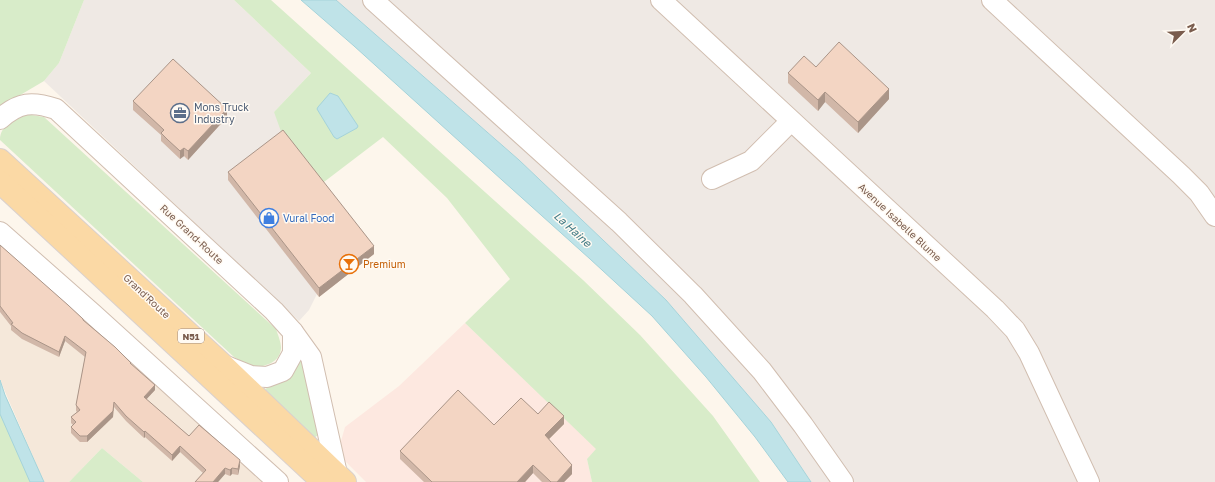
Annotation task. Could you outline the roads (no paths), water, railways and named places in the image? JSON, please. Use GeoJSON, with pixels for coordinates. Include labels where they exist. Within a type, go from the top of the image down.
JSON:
{"type":"FeatureCollection","features":[{"type":"Feature","properties":{"kind":"main road","name":"Grand'Route"},"geometry":{"type":"LineString","coordinates":[[0,160],[30,199],[335,479]]}},
{"type":"Feature","properties":{"kind":"main road","name":"Grand'Route"},"geometry":{"type":"LineString","coordinates":[[0,182],[30,199],[222,364],[335,479]]}},
{"type":"Feature","properties":{"kind":"street"},"geometry":{"type":"LineString","coordinates":[[373,0],[619,222],[693,295],[762,371],[803,425],[843,482]]}},
{"type":"Feature","properties":{"kind":"street","name":"Avenue Isabelle Blume"},"geometry":{"type":"LineString","coordinates":[[661,0],[1015,330],[1029,353],[1089,482]]}},
{"type":"Feature","properties":{"kind":"street"},"geometry":{"type":"LineString","coordinates":[[992,0],[1181,174],[1199,193],[1215,216]]}},
{"type":"Feature","properties":{"kind":"street","name":"Rue Grand-Route"},"geometry":{"type":"LineString","coordinates":[[0,119],[19,105],[33,103],[56,109],[274,311],[293,332],[311,357],[335,479]]}},
{"type":"Feature","properties":{"kind":"street"},"geometry":{"type":"LineString","coordinates":[[712,179],[751,161],[791,121]]}},
{"type":"Feature","properties":{"kind":"street"},"geometry":{"type":"LineString","coordinates":[[0,232],[93,314],[278,482]]}},
{"type":"Feature","properties":{"kind":"street"},"geometry":{"type":"LineString","coordinates":[[222,364],[251,376],[267,377],[282,371],[293,353],[293,332]]}},
{"type":"Feature","properties":{"kind":"water","name":"La Haine"},"geometry":{"type":"Polygon","coordinates":[[[301,0],[336,0],[519,160],[666,300],[771,422],[811,482],[788,482],[755,437],[706,377],[652,316],[354,46],[301,0]]]}},
{"type":"Feature","properties":{"kind":"water"},"geometry":{"type":"Polygon","coordinates":[[[330,93],[338,96],[358,126],[337,139],[334,137],[317,109],[330,93]]]}},
{"type":"Feature","properties":{"kind":"water"},"geometry":{"type":"Polygon","coordinates":[[[0,380],[5,395],[44,482],[30,482],[0,414],[0,380]]]}},
{"type":"Feature","properties":{"kind":"place","name":"Mons Truck Industry"},"geometry":{"type":"Point","coordinates":[180,113]}},
{"type":"Feature","properties":{"kind":"place","name":"Vural Food"},"geometry":{"type":"Point","coordinates":[269,218]}},
{"type":"Feature","properties":{"kind":"place","name":"Premium"},"geometry":{"type":"Point","coordinates":[349,264]}}]}
